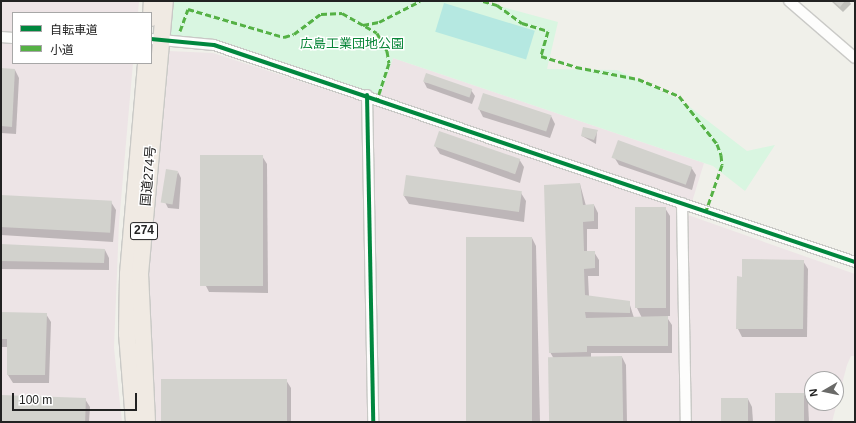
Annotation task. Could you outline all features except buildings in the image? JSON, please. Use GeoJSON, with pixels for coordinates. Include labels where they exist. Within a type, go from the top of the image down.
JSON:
{"type":"FeatureCollection","features":[{"type":"Feature","properties":{"kind":"highway"},"geometry":{"type":"LineString","coordinates":[[151,12],[152,1]]}},
{"type":"Feature","properties":{"kind":"highway","name":"国道274号"},"geometry":{"type":"LineString","coordinates":[[147,422],[140,274],[156,39],[165,1]]}},
{"type":"Feature","properties":{"kind":"highway","name":"国道274号"},"geometry":{"type":"LineString","coordinates":[[134,422],[127,334],[128,274],[146,64]]}},
{"type":"Feature","properties":{"kind":"street"},"geometry":{"type":"LineString","coordinates":[[789,1],[855,58]]}},
{"type":"Feature","properties":{"kind":"street"},"geometry":{"type":"LineString","coordinates":[[1,38],[12,38]]}},
{"type":"Feature","properties":{"kind":"street"},"geometry":{"type":"LineString","coordinates":[[156,39],[214,44],[855,262]]}},
{"type":"Feature","properties":{"kind":"street"},"geometry":{"type":"LineString","coordinates":[[366,95],[373,422]]}},
{"type":"Feature","properties":{"kind":"street"},"geometry":{"type":"LineString","coordinates":[[682,203],[686,422]]}},
{"type":"Feature","properties":{"kind":"shaded area"},"geometry":{"type":"Polygon","coordinates":[[[1,1],[139,1],[138,12],[12,12],[12,64],[133,64],[119,223],[114,348],[122,422],[1,422],[1,1]]]}},
{"type":"Feature","properties":{"kind":"shaded area"},"geometry":{"type":"Polygon","coordinates":[[[444,3],[535,31],[526,59],[435,32],[444,3]]]}},
{"type":"Feature","properties":{"kind":"shaded area"},"geometry":{"type":"Polygon","coordinates":[[[168,51],[213,53],[376,106],[393,58],[704,163],[688,215],[855,274],[855,356],[851,356],[844,376],[844,371],[804,371],[804,411],[835,411],[832,422],[154,422],[147,333],[148,272],[168,51]]]}},
{"type":"Feature","properties":{"kind":"green space","name":"広島工業団地公園"},"geometry":{"type":"Polygon","coordinates":[[[165,1],[480,1],[558,22],[547,69],[617,70],[682,101],[747,151],[775,145],[745,191],[713,166],[393,58],[379,100],[214,45],[161,40],[165,1]]]}},
{"type":"Feature","properties":{"kind":"marked path"},"geometry":{"type":"LineString","coordinates":[[363,25],[379,22],[420,1]]}},
{"type":"Feature","properties":{"kind":"marked path"},"geometry":{"type":"LineString","coordinates":[[483,1],[497,5],[522,23],[548,31],[541,56],[576,67],[638,79],[679,96],[717,144],[721,155],[722,165],[706,211]]}},
{"type":"Feature","properties":{"kind":"marked path"},"geometry":{"type":"LineString","coordinates":[[180,31],[188,9],[284,37],[294,34],[321,14],[342,13],[377,33],[387,51],[389,63],[377,99]]}},
{"type":"Feature","properties":{"kind":"cycle path"},"geometry":{"type":"LineString","coordinates":[[152,39],[214,45],[855,262]]}},
{"type":"Feature","properties":{"kind":"cycle path"},"geometry":{"type":"LineString","coordinates":[[367,95],[373,422]]}}]}
